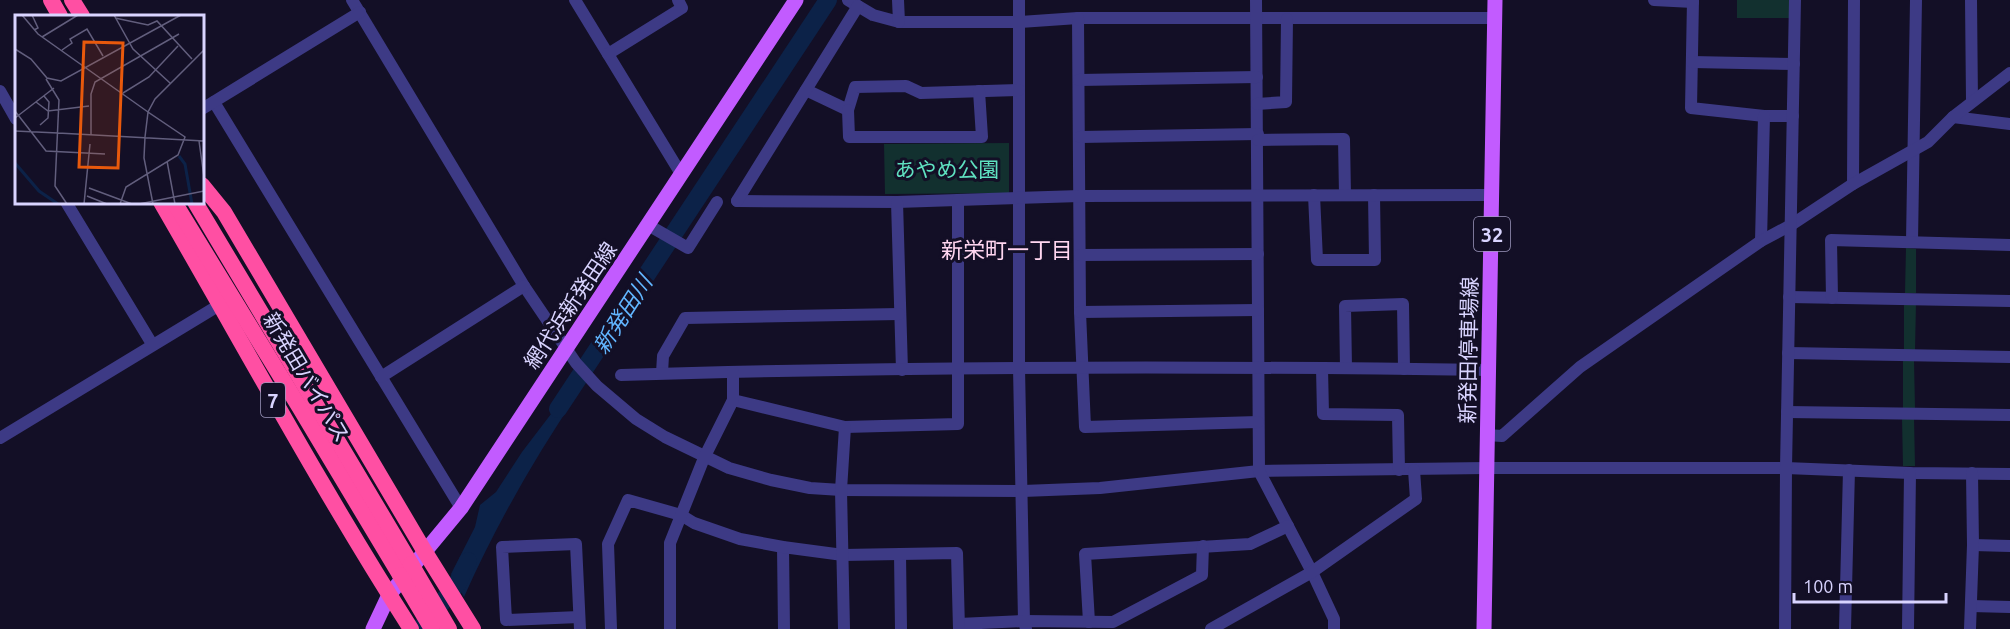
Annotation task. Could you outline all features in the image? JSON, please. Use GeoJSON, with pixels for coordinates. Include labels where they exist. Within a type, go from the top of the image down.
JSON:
{"type":"FeatureCollection","features":[{"type":"Feature","properties":{"kind":"highway"},"geometry":{"type":"LineString","coordinates":[[51,0],[59,15]]}},
{"type":"Feature","properties":{"kind":"highway"},"geometry":{"type":"LineString","coordinates":[[72,0],[81,15]]}},
{"type":"Feature","properties":{"kind":"highway"},"geometry":{"type":"LineString","coordinates":[[204,187],[224,212],[473,629]]}},
{"type":"Feature","properties":{"kind":"highway","name":"7"},"geometry":{"type":"LineString","coordinates":[[162,204],[221,304],[294,437],[409,626]]}},
{"type":"Feature","properties":{"kind":"highway","name":"新発田バイパス"},"geometry":{"type":"LineString","coordinates":[[175,204],[308,405]]}},
{"type":"Feature","properties":{"kind":"highway","name":"新発田バイパス"},"geometry":{"type":"LineString","coordinates":[[196,204],[308,405],[405,570]]}},
{"type":"Feature","properties":{"kind":"highway","name":"7"},"geometry":{"type":"LineString","coordinates":[[405,570],[432,629]]}},
{"type":"Feature","properties":{"kind":"highway","name":"7"},"geometry":{"type":"LineString","coordinates":[[405,570],[449,629]]}},
{"type":"Feature","properties":{"kind":"main road","name":"網代浜新発田線"},"geometry":{"type":"LineString","coordinates":[[373,629],[389,595],[461,508],[796,0]]}},
{"type":"Feature","properties":{"kind":"main road","name":"新発田停車場線"},"geometry":{"type":"LineString","coordinates":[[1484,629],[1494,0]]}},
{"type":"Feature","properties":{"kind":"street"},"geometry":{"type":"LineString","coordinates":[[352,0],[565,350],[597,387],[636,419],[704,458],[729,468],[810,488],[1023,491],[1100,488],[1258,471],[1786,468],[2010,474]]}},
{"type":"Feature","properties":{"kind":"street"},"geometry":{"type":"LineString","coordinates":[[575,0],[681,174]]}},
{"type":"Feature","properties":{"kind":"street"},"geometry":{"type":"LineString","coordinates":[[608,54],[682,8],[678,0]]}},
{"type":"Feature","properties":{"kind":"street"},"geometry":{"type":"LineString","coordinates":[[898,0],[899,22]]}},
{"type":"Feature","properties":{"kind":"street"},"geometry":{"type":"LineString","coordinates":[[1020,0],[1019,368],[1025,625]]}},
{"type":"Feature","properties":{"kind":"street"},"geometry":{"type":"LineString","coordinates":[[1256,0],[1258,471],[1312,572],[1334,619],[1334,629]]}},
{"type":"Feature","properties":{"kind":"street"},"geometry":{"type":"LineString","coordinates":[[1654,0],[1694,1],[1690,108],[1764,116],[1793,116]]}},
{"type":"Feature","properties":{"kind":"street"},"geometry":{"type":"LineString","coordinates":[[1785,629],[1795,0]]}},
{"type":"Feature","properties":{"kind":"street"},"geometry":{"type":"LineString","coordinates":[[1853,184],[1854,0]]}},
{"type":"Feature","properties":{"kind":"street"},"geometry":{"type":"LineString","coordinates":[[1912,241],[1916,0]]}},
{"type":"Feature","properties":{"kind":"street"},"geometry":{"type":"LineString","coordinates":[[1971,0],[1972,101]]}},
{"type":"Feature","properties":{"kind":"street"},"geometry":{"type":"LineString","coordinates":[[1492,195],[1080,196],[897,202],[737,201],[806,90],[853,3],[873,15],[899,22],[1020,22],[1078,18],[1256,20],[1494,18]]}},
{"type":"Feature","properties":{"kind":"street"},"geometry":{"type":"LineString","coordinates":[[204,108],[360,12]]}},
{"type":"Feature","properties":{"kind":"street"},"geometry":{"type":"LineString","coordinates":[[1078,18],[1080,312],[1085,427],[1258,422]]}},
{"type":"Feature","properties":{"kind":"street"},"geometry":{"type":"LineString","coordinates":[[1257,104],[1286,102],[1287,19]]}},
{"type":"Feature","properties":{"kind":"street"},"geometry":{"type":"LineString","coordinates":[[1692,62],[1794,64]]}},
{"type":"Feature","properties":{"kind":"street"},"geometry":{"type":"LineString","coordinates":[[1487,435],[1502,436],[1580,367],[1761,241],[1791,225],[1853,184],[1928,142],[1972,101],[2010,73]]}},
{"type":"Feature","properties":{"kind":"street"},"geometry":{"type":"LineString","coordinates":[[1079,80],[1257,77]]}},
{"type":"Feature","properties":{"kind":"street"},"geometry":{"type":"LineString","coordinates":[[979,91],[982,137],[849,137],[848,110],[855,87],[906,86],[921,93],[979,91],[1019,90]]}},
{"type":"Feature","properties":{"kind":"street"},"geometry":{"type":"LineString","coordinates":[[806,90],[848,110]]}},
{"type":"Feature","properties":{"kind":"street"},"geometry":{"type":"LineString","coordinates":[[0,91],[15,117]]}},
{"type":"Feature","properties":{"kind":"street"},"geometry":{"type":"LineString","coordinates":[[214,102],[461,508]]}},
{"type":"Feature","properties":{"kind":"street"},"geometry":{"type":"LineString","coordinates":[[1761,241],[1764,116]]}},
{"type":"Feature","properties":{"kind":"street"},"geometry":{"type":"LineString","coordinates":[[1953,117],[2010,124]]}},
{"type":"Feature","properties":{"kind":"street"},"geometry":{"type":"LineString","coordinates":[[1080,137],[1344,139],[1345,195]]}},
{"type":"Feature","properties":{"kind":"street"},"geometry":{"type":"LineString","coordinates":[[1314,195],[1317,260],[1375,260],[1374,195]]}},
{"type":"Feature","properties":{"kind":"street"},"geometry":{"type":"LineString","coordinates":[[733,399],[845,427],[958,424],[958,200]]}},
{"type":"Feature","properties":{"kind":"street"},"geometry":{"type":"LineString","coordinates":[[648,225],[688,248],[717,202]]}},
{"type":"Feature","properties":{"kind":"street"},"geometry":{"type":"LineString","coordinates":[[897,202],[902,370]]}},
{"type":"Feature","properties":{"kind":"street"},"geometry":{"type":"LineString","coordinates":[[67,204],[152,344]]}},
{"type":"Feature","properties":{"kind":"street"},"geometry":{"type":"LineString","coordinates":[[1832,298],[1831,240],[2010,245]]}},
{"type":"Feature","properties":{"kind":"street"},"geometry":{"type":"LineString","coordinates":[[1080,255],[1258,254]]}},
{"type":"Feature","properties":{"kind":"street"},"geometry":{"type":"LineString","coordinates":[[381,377],[524,286]]}},
{"type":"Feature","properties":{"kind":"street"},"geometry":{"type":"LineString","coordinates":[[1789,297],[2010,301]]}},
{"type":"Feature","properties":{"kind":"street"},"geometry":{"type":"LineString","coordinates":[[0,438],[221,304]]}},
{"type":"Feature","properties":{"kind":"street"},"geometry":{"type":"LineString","coordinates":[[1346,368],[1344,306],[1403,304],[1404,369]]}},
{"type":"Feature","properties":{"kind":"street"},"geometry":{"type":"LineString","coordinates":[[1080,312],[1258,310]]}},
{"type":"Feature","properties":{"kind":"street"},"geometry":{"type":"LineString","coordinates":[[662,373],[663,356],[685,318],[899,314]]}},
{"type":"Feature","properties":{"kind":"street"},"geometry":{"type":"LineString","coordinates":[[1788,353],[2010,357]]}},
{"type":"Feature","properties":{"kind":"street"},"geometry":{"type":"LineString","coordinates":[[621,375],[1019,368],[1258,367],[1489,370]]}},
{"type":"Feature","properties":{"kind":"street"},"geometry":{"type":"LineString","coordinates":[[1322,368],[1323,414],[1398,415],[1399,470]]}},
{"type":"Feature","properties":{"kind":"street"},"geometry":{"type":"LineString","coordinates":[[670,629],[669,543],[704,458],[733,399],[734,372]]}},
{"type":"Feature","properties":{"kind":"street"},"geometry":{"type":"LineString","coordinates":[[1787,412],[2010,416]]}},
{"type":"Feature","properties":{"kind":"street"},"geometry":{"type":"LineString","coordinates":[[844,629],[841,490],[845,427]]}},
{"type":"Feature","properties":{"kind":"street"},"geometry":{"type":"LineString","coordinates":[[1211,629],[1312,572],[1416,499],[1414,470]]}},
{"type":"Feature","properties":{"kind":"street"},"geometry":{"type":"LineString","coordinates":[[1845,629],[1849,470]]}},
{"type":"Feature","properties":{"kind":"street"},"geometry":{"type":"LineString","coordinates":[[1908,629],[1910,473]]}},
{"type":"Feature","properties":{"kind":"street"},"geometry":{"type":"LineString","coordinates":[[1970,629],[1973,545],[1972,473]]}},
{"type":"Feature","properties":{"kind":"street"},"geometry":{"type":"LineString","coordinates":[[611,629],[608,544],[628,500],[681,515],[694,523],[740,539],[783,547],[843,555],[957,553],[959,626],[1113,622],[1202,575],[1203,546]]}},
{"type":"Feature","properties":{"kind":"street"},"geometry":{"type":"LineString","coordinates":[[1089,622],[1085,554],[1250,544],[1288,526]]}},
{"type":"Feature","properties":{"kind":"street"},"geometry":{"type":"LineString","coordinates":[[576,544],[580,623],[506,620],[502,547],[576,544]]}},
{"type":"Feature","properties":{"kind":"street"},"geometry":{"type":"LineString","coordinates":[[1973,545],[2010,546]]}},
{"type":"Feature","properties":{"kind":"street"},"geometry":{"type":"LineString","coordinates":[[783,547],[784,629]]}},
{"type":"Feature","properties":{"kind":"street"},"geometry":{"type":"LineString","coordinates":[[900,554],[901,629]]}},
{"type":"Feature","properties":{"kind":"street"},"geometry":{"type":"LineString","coordinates":[[1971,606],[2010,607]]}},
{"type":"Feature","properties":{"kind":"green space"},"geometry":{"type":"Polygon","coordinates":[[[1737,0],[1792,0],[1792,18],[1737,18],[1737,0]]]}},
{"type":"Feature","properties":{"kind":"green space","name":"あやめ公園"},"geometry":{"type":"Polygon","coordinates":[[[1009,143],[1009,193],[885,194],[884,144],[1009,143]]]}},
{"type":"Feature","properties":{"kind":"green space"},"geometry":{"type":"Polygon","coordinates":[[[1906,248],[1916,249],[1916,293],[1905,293],[1906,248]]]}},
{"type":"Feature","properties":{"kind":"green space"},"geometry":{"type":"Polygon","coordinates":[[[1904,303],[1916,303],[1915,350],[1904,350],[1904,303]]]}},
{"type":"Feature","properties":{"kind":"green space"},"geometry":{"type":"Polygon","coordinates":[[[1903,361],[1914,361],[1915,408],[1903,408],[1903,361]]]}},
{"type":"Feature","properties":{"kind":"green space"},"geometry":{"type":"Polygon","coordinates":[[[1902,418],[1914,418],[1915,466],[1903,466],[1902,418]]]}},
{"type":"Feature","properties":{"kind":"water"},"geometry":{"type":"Polygon","coordinates":[[[568,386],[577,395],[516,494],[464,597],[451,574],[475,527],[480,505],[496,492],[568,386]]]}},
{"type":"Feature","properties":{"kind":"waterway","name":"新発田川"},"geometry":{"type":"LineString","coordinates":[[558,409],[828,0]]}},
{"type":"Feature","properties":{"kind":"waterway","name":"新発田川"},"geometry":{"type":"LineString","coordinates":[[420,629],[457,584],[468,561]]}},
{"type":"Feature","properties":{"kind":"district","name":"新栄町一丁目"},"geometry":{"type":"Point","coordinates":[1007,249]}}]}
